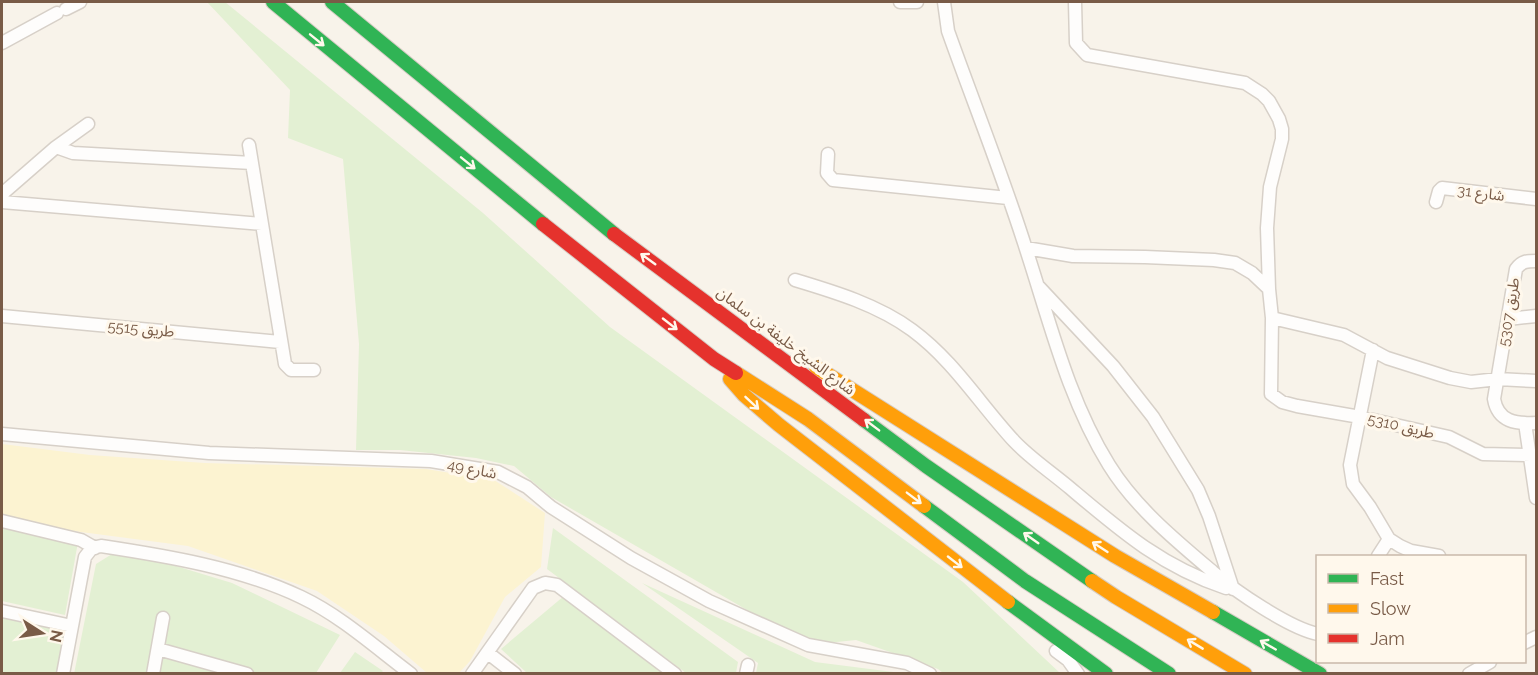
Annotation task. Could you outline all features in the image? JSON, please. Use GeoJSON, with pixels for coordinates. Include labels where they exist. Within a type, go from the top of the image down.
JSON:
{"type":"FeatureCollection","features":[{"type":"Feature","properties":{"kind":"highway"},"geometry":{"type":"LineString","coordinates":[[273,2],[564,242],[714,359],[808,419],[1025,581],[1168,674]]}},
{"type":"Feature","properties":{"kind":"highway","name":"شارع الشيخ خليفة بن سلمان"},"geometry":{"type":"LineString","coordinates":[[332,2],[599,223],[926,466],[1116,597],[1245,674]]}},
{"type":"Feature","properties":{"kind":"highway"},"geometry":{"type":"LineString","coordinates":[[671,276],[1115,556],[1320,674]]}},
{"type":"Feature","properties":{"kind":"highway"},"geometry":{"type":"LineString","coordinates":[[714,359],[744,395],[761,411],[1028,618],[1106,674]]}},
{"type":"Feature","properties":{"kind":"street"},"geometry":{"type":"LineString","coordinates":[[2,43],[79,2]]}},
{"type":"Feature","properties":{"kind":"street"},"geometry":{"type":"LineString","coordinates":[[900,2],[917,2]]}},
{"type":"Feature","properties":{"kind":"street"},"geometry":{"type":"LineString","coordinates":[[944,2],[948,31],[1026,248],[1068,379],[1086,424],[1110,466],[1139,505],[1233,590]]}},
{"type":"Feature","properties":{"kind":"street"},"geometry":{"type":"LineString","coordinates":[[1075,2],[1077,43],[1087,55],[1245,83],[1262,94],[1275,110],[1282,129],[1282,139],[1270,187],[1267,228],[1272,318],[1344,335],[1387,358],[1450,378],[1471,382],[1498,379],[1536,381]]}},
{"type":"Feature","properties":{"kind":"street"},"geometry":{"type":"LineString","coordinates":[[2,194],[56,147],[88,124]]}},
{"type":"Feature","properties":{"kind":"street"},"geometry":{"type":"LineString","coordinates":[[249,145],[280,342],[287,367],[295,370],[314,370]]}},
{"type":"Feature","properties":{"kind":"street"},"geometry":{"type":"LineString","coordinates":[[56,147],[73,153],[252,163]]}},
{"type":"Feature","properties":{"kind":"street"},"geometry":{"type":"LineString","coordinates":[[828,154],[827,173],[833,180],[1008,198]]}},
{"type":"Feature","properties":{"kind":"street","name":"شارع 31"},"geometry":{"type":"LineString","coordinates":[[1436,202],[1442,188],[1536,200]]}},
{"type":"Feature","properties":{"kind":"street"},"geometry":{"type":"LineString","coordinates":[[2,202],[262,224]]}},
{"type":"Feature","properties":{"kind":"street"},"geometry":{"type":"LineString","coordinates":[[1026,248],[1072,256],[1156,257],[1235,263],[1252,273],[1269,290]]}},
{"type":"Feature","properties":{"kind":"street","name":"طريق 5307"},"geometry":{"type":"LineString","coordinates":[[1531,423],[1504,419],[1499,414],[1494,399],[1516,269],[1520,264],[1536,261]]}},
{"type":"Feature","properties":{"kind":"street"},"geometry":{"type":"LineString","coordinates":[[795,280],[845,295],[910,329],[943,355],[1016,442],[1120,530],[1153,554],[1181,570],[1233,590],[1316,634]]}},
{"type":"Feature","properties":{"kind":"street"},"geometry":{"type":"LineString","coordinates":[[1037,285],[1113,366],[1153,417],[1198,490],[1233,590]]}},
{"type":"Feature","properties":{"kind":"street","name":"طريق 5515"},"geometry":{"type":"LineString","coordinates":[[2,316],[280,342]]}},
{"type":"Feature","properties":{"kind":"street"},"geometry":{"type":"LineString","coordinates":[[1508,319],[1536,316]]}},
{"type":"Feature","properties":{"kind":"street","name":"طريق 5310"},"geometry":{"type":"LineString","coordinates":[[1272,318],[1271,394],[1282,402],[1449,437],[1483,454],[1530,455]]}},
{"type":"Feature","properties":{"kind":"street"},"geometry":{"type":"LineString","coordinates":[[1373,350],[1350,465],[1353,484],[1371,507],[1389,539],[1411,551],[1433,555]]}},
{"type":"Feature","properties":{"kind":"street"},"geometry":{"type":"LineString","coordinates":[[1531,423],[1530,455],[1536,498]]}},
{"type":"Feature","properties":{"kind":"street","name":"شارع 49"},"geometry":{"type":"LineString","coordinates":[[2,434],[209,453],[431,461],[498,472],[527,487],[551,507],[631,558],[728,610],[808,645],[907,663],[930,674]]}},
{"type":"Feature","properties":{"kind":"street"},"geometry":{"type":"LineString","coordinates":[[2,521],[81,540],[95,548]]}},
{"type":"Feature","properties":{"kind":"street"},"geometry":{"type":"LineString","coordinates":[[1379,555],[1389,539]]}},
{"type":"Feature","properties":{"kind":"street"},"geometry":{"type":"LineString","coordinates":[[63,674],[85,557],[101,546],[186,559],[293,593],[339,620],[403,671]]}},
{"type":"Feature","properties":{"kind":"street"},"geometry":{"type":"LineString","coordinates":[[472,674],[533,588],[539,584],[552,583],[675,674]]}},
{"type":"Feature","properties":{"kind":"street"},"geometry":{"type":"LineString","coordinates":[[2,611],[72,626]]}},
{"type":"Feature","properties":{"kind":"street"},"geometry":{"type":"LineString","coordinates":[[153,674],[163,618]]}},
{"type":"Feature","properties":{"kind":"street"},"geometry":{"type":"LineString","coordinates":[[1028,618],[1044,639],[1068,660],[1078,674]]}},
{"type":"Feature","properties":{"kind":"street"},"geometry":{"type":"LineString","coordinates":[[158,649],[218,669],[247,674]]}},
{"type":"Feature","properties":{"kind":"street"},"geometry":{"type":"LineString","coordinates":[[488,653],[515,674]]}},
{"type":"Feature","properties":{"kind":"street"},"geometry":{"type":"LineString","coordinates":[[1469,674],[1488,663]]}},
{"type":"Feature","properties":{"kind":"green space"},"geometry":{"type":"Polygon","coordinates":[[[207,2],[225,2],[483,213],[610,327],[963,582],[1060,673],[943,673],[938,669],[856,640],[808,645],[551,497],[514,466],[476,458],[400,450],[356,450],[359,344],[343,159],[288,138],[290,90],[207,2]]]}},
{"type":"Feature","properties":{"kind":"green space"},"geometry":{"type":"Polygon","coordinates":[[[2,527],[78,542],[65,615],[2,601],[2,527]]]}},
{"type":"Feature","properties":{"kind":"green space"},"geometry":{"type":"Polygon","coordinates":[[[553,528],[738,662],[736,673],[686,673],[547,569],[553,528]]]}},
{"type":"Feature","properties":{"kind":"green space"},"geometry":{"type":"Polygon","coordinates":[[[120,549],[232,583],[340,635],[316,673],[74,674],[96,564],[120,549]]]}},
{"type":"Feature","properties":{"kind":"green space"},"geometry":{"type":"Polygon","coordinates":[[[642,583],[815,662],[901,673],[756,673],[758,663],[642,583]]]}},
{"type":"Feature","properties":{"kind":"green space"},"geometry":{"type":"Polygon","coordinates":[[[564,596],[663,673],[527,673],[501,649],[564,596]]]}},
{"type":"Feature","properties":{"kind":"green space"},"geometry":{"type":"Polygon","coordinates":[[[2,618],[65,631],[57,673],[2,673],[2,618]]]}},
{"type":"Feature","properties":{"kind":"green space"},"geometry":{"type":"Polygon","coordinates":[[[355,652],[383,671],[381,673],[340,673],[355,652]]]}},
{"type":"Feature","properties":{"kind":"sand"},"geometry":{"type":"Polygon","coordinates":[[[2,444],[90,455],[205,463],[426,469],[494,480],[545,513],[541,567],[505,597],[470,661],[459,673],[427,673],[384,636],[317,591],[188,546],[58,529],[2,514],[2,444]]]}},
{"type":"Feature","properties":{"kind":"traffic: fast"},"geometry":{"type":"LineString","coordinates":[[273,2],[543,224]]}},
{"type":"Feature","properties":{"kind":"traffic: fast"},"geometry":{"type":"LineString","coordinates":[[332,2],[614,234]]}},
{"type":"Feature","properties":{"kind":"traffic: fast"},"geometry":{"type":"LineString","coordinates":[[864,420],[926,466],[1092,581]]}},
{"type":"Feature","properties":{"kind":"traffic: fast"},"geometry":{"type":"LineString","coordinates":[[924,506],[1025,581],[1169,674]]}},
{"type":"Feature","properties":{"kind":"traffic: fast"},"geometry":{"type":"LineString","coordinates":[[1008,602],[1106,674]]}},
{"type":"Feature","properties":{"kind":"traffic: fast"},"geometry":{"type":"LineString","coordinates":[[1213,612],[1320,674]]}},
{"type":"Feature","properties":{"kind":"traffic: slow"},"geometry":{"type":"LineString","coordinates":[[816,367],[1115,556],[1213,612]]}},
{"type":"Feature","properties":{"kind":"traffic: slow"},"geometry":{"type":"LineString","coordinates":[[736,373],[808,419],[924,506]]}},
{"type":"Feature","properties":{"kind":"traffic: slow"},"geometry":{"type":"LineString","coordinates":[[730,379],[744,395],[779,425],[1008,602]]}},
{"type":"Feature","properties":{"kind":"traffic: slow"},"geometry":{"type":"LineString","coordinates":[[1092,581],[1245,674]]}},
{"type":"Feature","properties":{"kind":"traffic: jam"},"geometry":{"type":"LineString","coordinates":[[543,224],[714,359],[736,373]]}},
{"type":"Feature","properties":{"kind":"traffic: jam"},"geometry":{"type":"LineString","coordinates":[[614,234],[864,420]]}}]}
